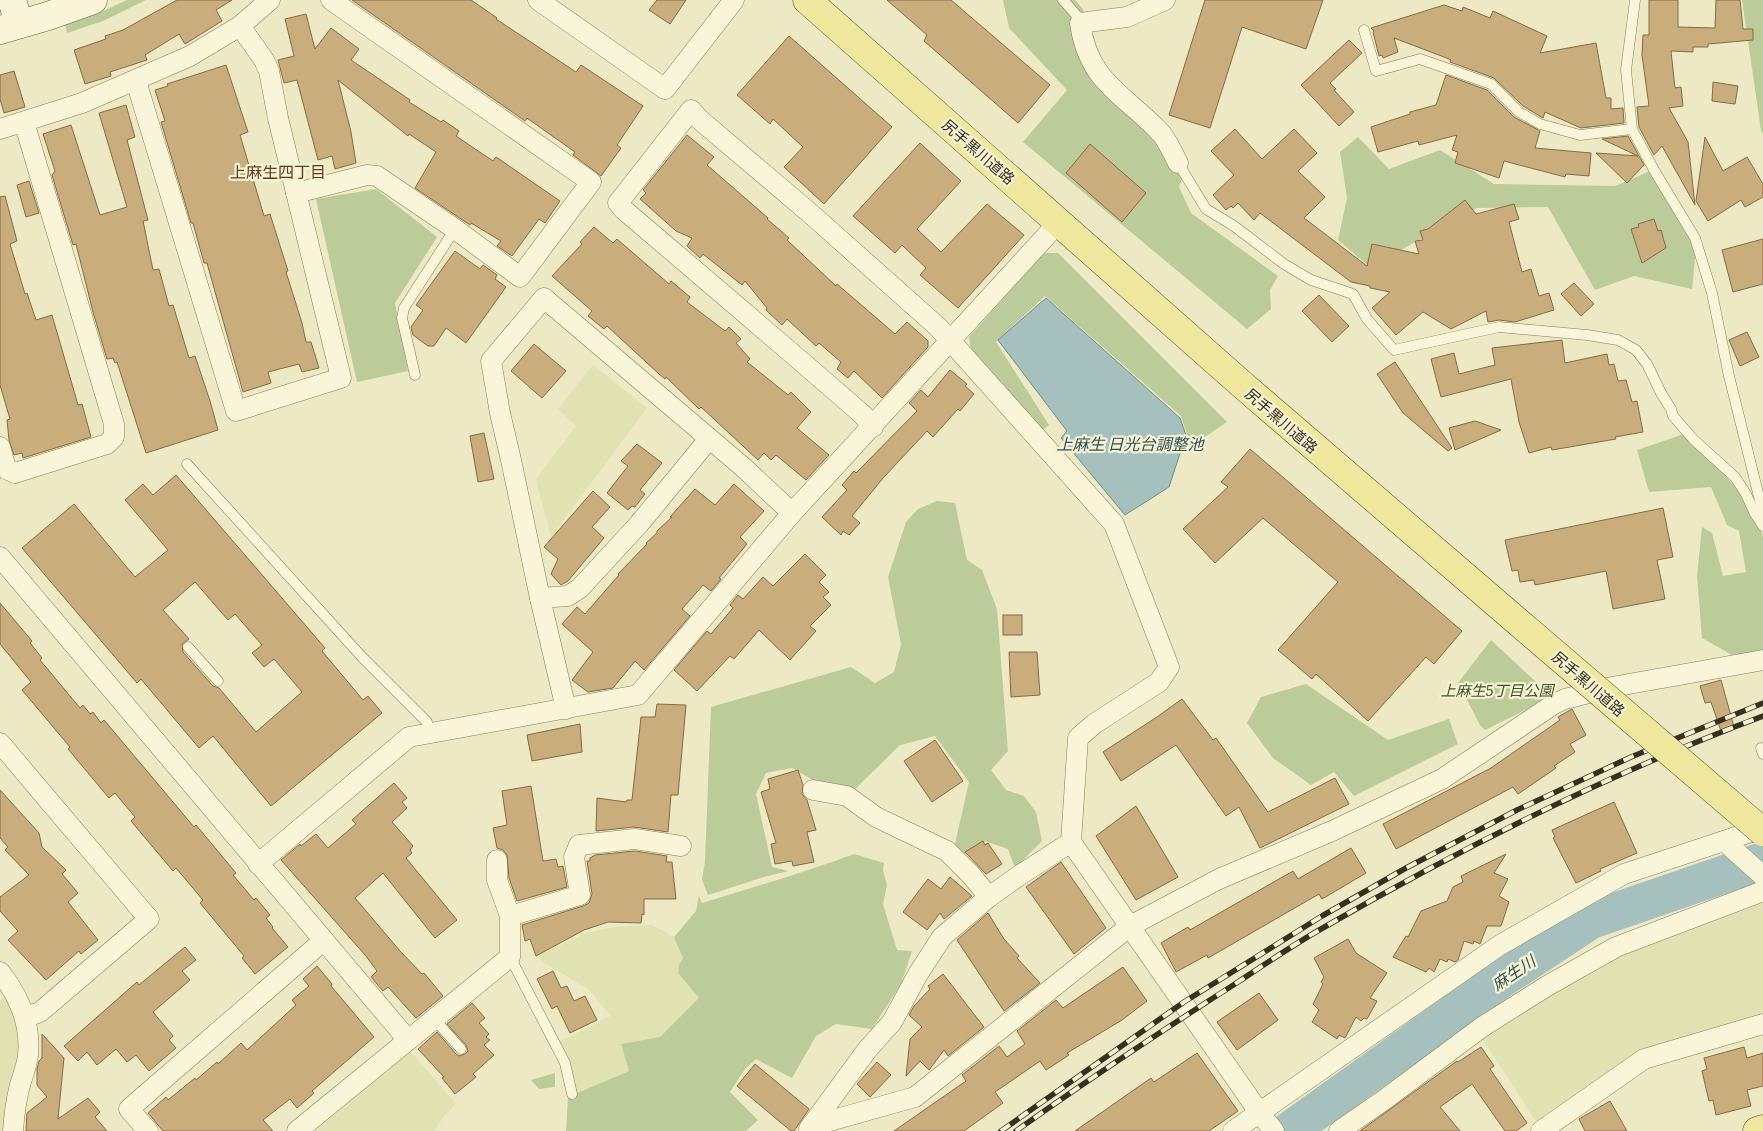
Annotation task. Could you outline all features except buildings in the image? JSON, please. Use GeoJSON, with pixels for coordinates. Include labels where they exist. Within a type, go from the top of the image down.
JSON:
{"type":"FeatureCollection","features":[{"type":"Feature","properties":{"kind":"main road","name":"尻手黒川道路"},"geometry":{"type":"LineString","coordinates":[[807,0],[1246,388],[1763,832]]}},
{"type":"Feature","properties":{"kind":"main road"},"geometry":{"type":"LineString","coordinates":[[1757,1131],[1763,1129]]}},
{"type":"Feature","properties":{"kind":"street"},"geometry":{"type":"LineString","coordinates":[[10,18],[93,0]]}},
{"type":"Feature","properties":{"kind":"street"},"geometry":{"type":"LineString","coordinates":[[0,129],[82,104],[190,56],[240,26],[270,0]]}},
{"type":"Feature","properties":{"kind":"street"},"geometry":{"type":"LineString","coordinates":[[296,193],[368,175],[377,176],[520,277],[591,182],[331,0]]}},
{"type":"Feature","properties":{"kind":"street"},"geometry":{"type":"LineString","coordinates":[[538,0],[665,89],[734,0]]}},
{"type":"Feature","properties":{"kind":"street"},"geometry":{"type":"LineString","coordinates":[[1165,0],[1127,17],[1079,20],[1082,38],[1093,65],[1113,90],[1160,131],[1178,163]]}},
{"type":"Feature","properties":{"kind":"street"},"geometry":{"type":"LineString","coordinates":[[136,81],[236,412],[341,378],[278,118],[269,71],[264,60],[240,26]]}},
{"type":"Feature","properties":{"kind":"street"},"geometry":{"type":"LineString","coordinates":[[873,427],[863,415],[794,354],[618,203],[691,110],[938,327],[1114,524],[1169,667],[1159,682],[1094,724],[1078,738],[1071,842],[1268,1123]]}},
{"type":"Feature","properties":{"kind":"street"},"geometry":{"type":"LineString","coordinates":[[0,447],[6,469],[15,473],[107,444],[114,437],[114,424],[24,122]]}},
{"type":"Feature","properties":{"kind":"street"},"geometry":{"type":"LineString","coordinates":[[258,864],[409,737],[638,695],[792,513],[873,427],[949,341],[1059,222]]}},
{"type":"Feature","properties":{"kind":"street"},"geometry":{"type":"LineString","coordinates":[[566,709],[500,413],[491,361],[544,298],[709,439],[792,513]]}},
{"type":"Feature","properties":{"kind":"street"},"geometry":{"type":"LineString","coordinates":[[540,598],[568,596],[580,588],[639,524],[709,439]]}},
{"type":"Feature","properties":{"kind":"street"},"geometry":{"type":"LineString","coordinates":[[3,568],[408,1040]]}},
{"type":"Feature","properties":{"kind":"street"},"geometry":{"type":"LineString","coordinates":[[811,1128],[915,1097],[1130,926],[1219,879],[1332,831],[1442,779],[1554,704],[1565,699],[1612,687],[1763,660]]}},
{"type":"Feature","properties":{"kind":"street"},"geometry":{"type":"LineString","coordinates":[[0,743],[149,919],[40,1012],[26,1017]]}},
{"type":"Feature","properties":{"kind":"street"},"geometry":{"type":"LineString","coordinates":[[813,790],[847,796],[876,817],[947,851],[971,875],[989,897]]}},
{"type":"Feature","properties":{"kind":"street"},"geometry":{"type":"LineString","coordinates":[[1233,1131],[1268,1123],[1500,945],[1624,874],[1731,848],[1763,828]]}},
{"type":"Feature","properties":{"kind":"street"},"geometry":{"type":"LineString","coordinates":[[510,916],[580,895],[574,857],[579,845],[635,840],[681,846]]}},
{"type":"Feature","properties":{"kind":"street"},"geometry":{"type":"LineString","coordinates":[[811,1128],[867,1050],[892,1022],[918,974],[942,938],[989,897],[1071,842]]}},
{"type":"Feature","properties":{"kind":"street"},"geometry":{"type":"LineString","coordinates":[[1731,848],[1763,876]]}},
{"type":"Feature","properties":{"kind":"street"},"geometry":{"type":"LineString","coordinates":[[297,1131],[510,957],[510,916],[497,880],[497,860]]}},
{"type":"Feature","properties":{"kind":"street"},"geometry":{"type":"LineString","coordinates":[[1339,1131],[1482,1027],[1547,986],[1616,947],[1763,891]]}},
{"type":"Feature","properties":{"kind":"street"},"geometry":{"type":"LineString","coordinates":[[148,1131],[129,1109],[323,941]]}},
{"type":"Feature","properties":{"kind":"street"},"geometry":{"type":"LineString","coordinates":[[3,982],[26,1017],[28,1040],[28,1056],[19,1089],[13,1131]]}},
{"type":"Feature","properties":{"kind":"street"},"geometry":{"type":"LineString","coordinates":[[1541,1131],[1644,1059],[1763,1024]]}},
{"type":"Feature","properties":{"kind":"lane"},"geometry":{"type":"LineString","coordinates":[[1063,0],[1079,20]]}},
{"type":"Feature","properties":{"kind":"lane"},"geometry":{"type":"LineString","coordinates":[[1074,0],[1079,20]]}},
{"type":"Feature","properties":{"kind":"lane"},"geometry":{"type":"LineString","coordinates":[[1635,0],[1626,70],[1632,129],[1695,238],[1712,292],[1728,376],[1763,513]]}},
{"type":"Feature","properties":{"kind":"lane"},"geometry":{"type":"LineString","coordinates":[[1364,30],[1376,71],[1420,59],[1491,84],[1519,112],[1540,124],[1580,135],[1632,129]]}},
{"type":"Feature","properties":{"kind":"lane"},"geometry":{"type":"LineString","coordinates":[[1178,163],[1206,209],[1234,226],[1284,264],[1311,280],[1353,294],[1367,319],[1394,350],[1499,327],[1587,335],[1618,340],[1636,350],[1647,364],[1673,416],[1694,440],[1734,477],[1746,494],[1763,526]]}},
{"type":"Feature","properties":{"kind":"lane"},"geometry":{"type":"LineString","coordinates":[[415,375],[402,318],[404,308],[454,229]]}},
{"type":"Feature","properties":{"kind":"lane"},"geometry":{"type":"LineString","coordinates":[[187,464],[362,657],[427,722],[428,732]]}},
{"type":"Feature","properties":{"kind":"lane"},"geometry":{"type":"LineString","coordinates":[[188,647],[218,681]]}},
{"type":"Feature","properties":{"kind":"lane"},"geometry":{"type":"LineString","coordinates":[[510,957],[565,1063],[572,1094]]}},
{"type":"Feature","properties":{"kind":"lane"},"geometry":{"type":"LineString","coordinates":[[435,1020],[461,1049]]}},
{"type":"Feature","properties":{"kind":"green space"},"geometry":{"type":"Polygon","coordinates":[[[127,0],[146,0],[103,21],[67,33],[65,24],[99,13],[127,0]]]}},
{"type":"Feature","properties":{"kind":"green space"},"geometry":{"type":"Polygon","coordinates":[[[1003,0],[1075,0],[1083,9],[1107,75],[1187,168],[1179,187],[1191,213],[1278,276],[1270,290],[1271,309],[1247,329],[1023,142],[1067,90],[1009,28],[1003,0]]]}},
{"type":"Feature","properties":{"kind":"green space"},"geometry":{"type":"Polygon","coordinates":[[[1742,0],[1763,0],[1763,134],[1761,130],[1742,0]]]}},
{"type":"Feature","properties":{"kind":"green space"},"geometry":{"type":"Polygon","coordinates":[[[1358,137],[1389,169],[1440,150],[1494,184],[1615,186],[1653,170],[1696,249],[1692,289],[1634,276],[1595,290],[1548,207],[1477,208],[1370,267],[1338,240],[1347,198],[1340,152],[1358,137]]]}},
{"type":"Feature","properties":{"kind":"green space"},"geometry":{"type":"Polygon","coordinates":[[[376,189],[437,237],[395,303],[408,371],[357,382],[316,199],[376,189]]]}},
{"type":"Feature","properties":{"kind":"green space"},"geometry":{"type":"Polygon","coordinates":[[[1044,253],[1058,253],[1227,422],[1183,452],[1187,434],[1181,416],[1045,296],[996,342],[1049,425],[1041,432],[971,351],[969,337],[1044,253]]]}},
{"type":"Feature","properties":{"kind":"green space"},"geometry":{"type":"Polygon","coordinates":[[[593,365],[647,408],[551,537],[536,479],[576,426],[558,409],[593,365]]]}},
{"type":"Feature","properties":{"kind":"green space"},"geometry":{"type":"Polygon","coordinates":[[[1693,431],[1722,472],[1756,510],[1763,537],[1763,651],[1732,655],[1702,638],[1697,576],[1702,527],[1712,533],[1723,576],[1746,572],[1739,531],[1727,525],[1711,487],[1649,492],[1637,450],[1693,431]]]}},
{"type":"Feature","properties":{"kind":"green space"},"geometry":{"type":"Polygon","coordinates":[[[937,501],[955,503],[967,560],[982,570],[997,609],[1008,751],[991,770],[1006,790],[1024,796],[1036,812],[1042,841],[1015,868],[1008,849],[985,841],[965,854],[955,844],[969,782],[935,736],[900,745],[852,792],[820,784],[792,768],[766,773],[756,794],[772,867],[788,871],[708,895],[702,880],[705,861],[711,707],[851,667],[875,683],[894,672],[901,644],[888,577],[906,522],[918,509],[937,501]]]}},
{"type":"Feature","properties":{"kind":"green space","name":"上麻生5丁目公園"},"geometry":{"type":"Polygon","coordinates":[[[1491,640],[1552,697],[1485,730],[1480,725],[1458,683],[1491,640]]]}},
{"type":"Feature","properties":{"kind":"green space"},"geometry":{"type":"Polygon","coordinates":[[[1306,684],[1388,740],[1449,719],[1458,744],[1354,796],[1334,772],[1311,785],[1273,758],[1247,723],[1261,697],[1306,684]]]}},
{"type":"Feature","properties":{"kind":"green space"},"geometry":{"type":"Polygon","coordinates":[[[854,854],[884,863],[883,870],[887,885],[883,904],[897,950],[912,951],[901,984],[872,1029],[836,1024],[816,1036],[792,1078],[756,1059],[745,1069],[730,1092],[758,1120],[746,1131],[566,1131],[568,1097],[629,1071],[621,1044],[660,1037],[699,998],[678,973],[679,965],[683,958],[674,937],[696,911],[699,896],[702,903],[797,874],[854,854]]]}},
{"type":"Feature","properties":{"kind":"green space"},"geometry":{"type":"Polygon","coordinates":[[[1763,896],[1763,1016],[1638,1052],[1537,1123],[1482,1038],[1581,969],[1763,896]]]}},
{"type":"Feature","properties":{"kind":"green space"},"geometry":{"type":"Polygon","coordinates":[[[652,925],[674,937],[683,958],[679,965],[678,973],[699,998],[660,1037],[621,1044],[629,1071],[568,1097],[561,1069],[571,1063],[559,1042],[611,1016],[589,990],[542,961],[538,956],[586,933],[613,927],[652,925]]]}},
{"type":"Feature","properties":{"kind":"green space"},"geometry":{"type":"Polygon","coordinates":[[[8,996],[20,1036],[4,1131],[0,1131],[0,1000],[8,996]]]}},
{"type":"Feature","properties":{"kind":"green space"},"geometry":{"type":"Polygon","coordinates":[[[410,1051],[456,1104],[444,1116],[434,1131],[315,1131],[410,1051]]]}},
{"type":"Feature","properties":{"kind":"green space"},"geometry":{"type":"Polygon","coordinates":[[[555,1073],[555,1087],[539,1089],[531,1080],[555,1073]]]}},
{"type":"Feature","properties":{"kind":"water","name":"上麻生 日光台調整池"},"geometry":{"type":"Polygon","coordinates":[[[1046,298],[1180,418],[1186,435],[1169,487],[1125,515],[1061,438],[1067,431],[998,340],[1046,298]]]}},
{"type":"Feature","properties":{"kind":"waterway","name":"麻生川"},"geometry":{"type":"LineString","coordinates":[[1289,1131],[1500,980],[1591,920],[1763,861]]}},
{"type":"Feature","properties":{"kind":"railway"},"geometry":{"type":"LineString","coordinates":[[1001,1131],[1184,1002],[1322,916],[1406,868],[1517,810],[1631,757],[1763,703]]}},
{"type":"Feature","properties":{"kind":"railway"},"geometry":{"type":"LineString","coordinates":[[1016,1131],[1126,1055],[1279,955],[1374,899],[1428,869],[1593,787],[1706,738],[1763,716]]}},
{"type":"Feature","properties":{"kind":"district","name":"上麻生四丁目"},"geometry":{"type":"Point","coordinates":[278,171]}}]}
